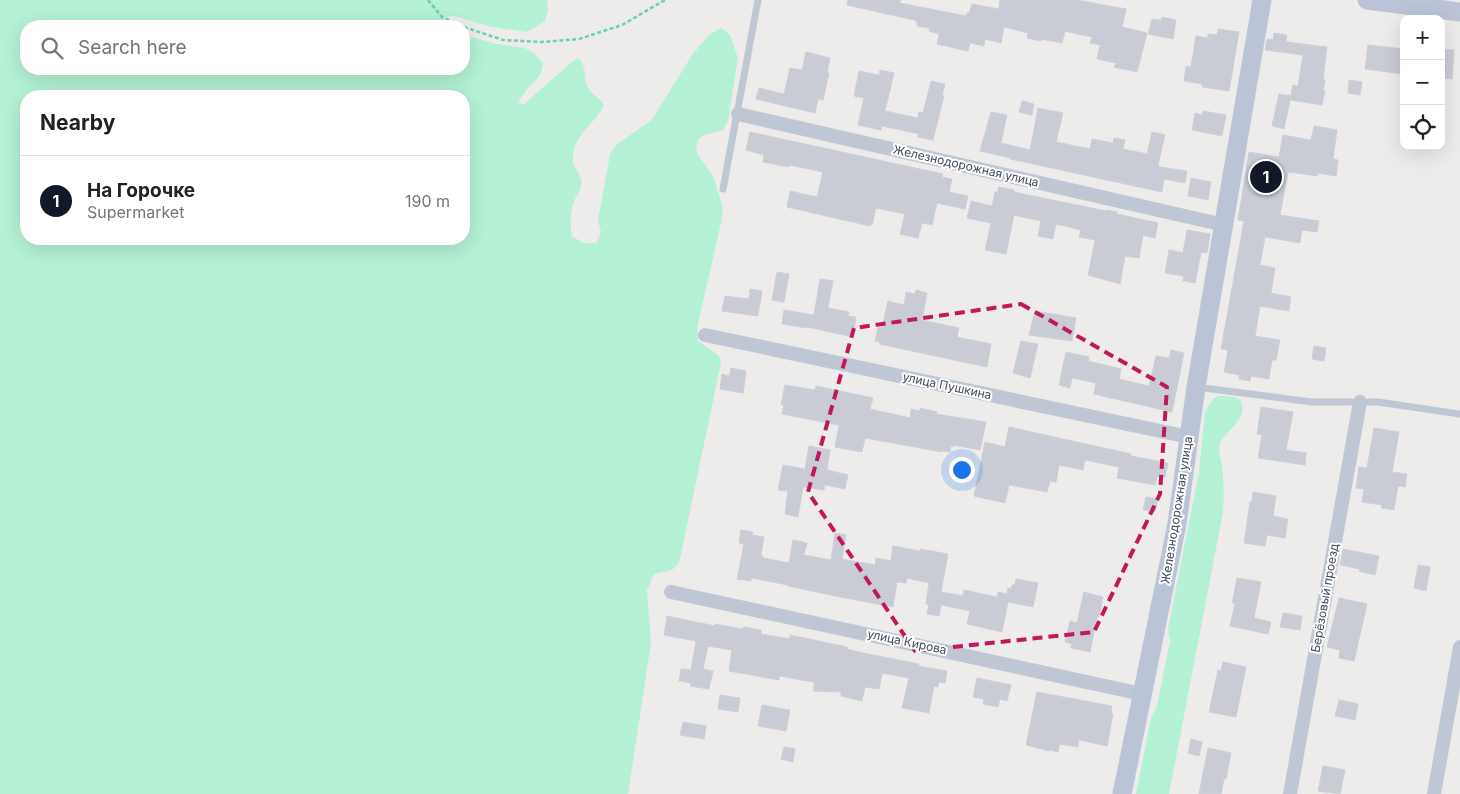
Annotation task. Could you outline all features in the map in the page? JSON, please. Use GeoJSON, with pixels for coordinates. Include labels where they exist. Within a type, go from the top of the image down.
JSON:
{"type":"FeatureCollection","features":[{"type":"Feature","properties":{"kind":"street","name":"Железнодорожная улица"},"geometry":{"type":"LineString","coordinates":[[1122,794],[1177,524],[1196,387],[1262,0]]}},
{"type":"Feature","properties":{"kind":"street"},"geometry":{"type":"LineString","coordinates":[[1367,0],[1460,12]]}},
{"type":"Feature","properties":{"kind":"street","name":"Железнодорожная улица"},"geometry":{"type":"LineString","coordinates":[[738,114],[1224,225]]}},
{"type":"Feature","properties":{"kind":"street","name":"улица Пушкина"},"geometry":{"type":"LineString","coordinates":[[705,335],[1189,438]]}},
{"type":"Feature","properties":{"kind":"street","name":"Берёзовый проезд"},"geometry":{"type":"LineString","coordinates":[[1290,794],[1360,402]]}},
{"type":"Feature","properties":{"kind":"street","name":"улица Кирова"},"geometry":{"type":"LineString","coordinates":[[671,592],[1142,694]]}},
{"type":"Feature","properties":{"kind":"street"},"geometry":{"type":"LineString","coordinates":[[1434,794],[1460,647]]}},
{"type":"Feature","properties":{"kind":"lane"},"geometry":{"type":"LineString","coordinates":[[722,189],[738,114],[758,0]]}},
{"type":"Feature","properties":{"kind":"lane"},"geometry":{"type":"LineString","coordinates":[[1196,387],[1312,402],[1401,404],[1460,414]]}},
{"type":"Feature","properties":{"kind":"path"},"geometry":{"type":"LineString","coordinates":[[428,0],[442,17],[448,20]]}},
{"type":"Feature","properties":{"kind":"path"},"geometry":{"type":"LineString","coordinates":[[470,30],[503,40],[542,42],[579,39],[622,25],[665,0]]}},
{"type":"Feature","properties":{"kind":"highlighted area"},"geometry":{"type":"Polygon","coordinates":[[[1021,304],[1167,387],[1160,494],[1094,632],[915,651],[808,492],[854,328],[1021,304]]]}},
{"type":"Feature","properties":{"kind":"green space"},"geometry":{"type":"Polygon","coordinates":[[[0,0],[547,0],[548,11],[545,21],[527,32],[491,27],[454,16],[444,17],[443,20],[20,20],[20,75],[470,75],[470,37],[497,44],[525,48],[536,55],[543,63],[541,73],[518,102],[523,105],[578,58],[584,68],[588,88],[604,105],[579,137],[574,152],[573,162],[582,183],[574,201],[571,231],[572,236],[583,243],[596,243],[601,232],[598,220],[610,154],[616,145],[652,120],[692,55],[710,34],[721,28],[730,35],[738,58],[728,121],[723,130],[704,135],[698,140],[696,147],[698,155],[715,182],[723,208],[697,328],[698,341],[719,356],[721,363],[679,563],[672,570],[654,574],[647,590],[651,643],[628,794],[0,794],[0,0]]]}},
{"type":"Feature","properties":{"kind":"green space"},"geometry":{"type":"Polygon","coordinates":[[[1218,396],[1239,399],[1242,404],[1242,410],[1238,420],[1219,446],[1223,477],[1223,512],[1169,794],[1136,794],[1151,718],[1157,706],[1170,641],[1168,629],[1199,472],[1205,412],[1213,399],[1218,396]]]}},
{"type":"Feature","properties":{"kind":"building"},"geometry":{"type":"Polygon","coordinates":[[[848,0],[901,0],[900,3],[966,16],[972,4],[999,9],[1000,0],[1077,0],[1126,9],[1122,27],[1147,33],[1137,72],[1114,67],[1116,63],[1097,59],[1100,45],[1090,43],[1092,37],[1065,31],[1062,43],[1041,39],[1041,41],[1027,38],[1028,33],[1004,27],[1001,43],[985,39],[984,46],[970,43],[968,51],[937,44],[939,34],[929,31],[929,28],[917,26],[917,22],[914,20],[847,5],[848,0]]]}},
{"type":"Feature","properties":{"kind":"building"},"geometry":{"type":"Polygon","coordinates":[[[1162,17],[1176,20],[1173,39],[1148,34],[1152,19],[1161,20],[1162,17]]]}},
{"type":"Feature","properties":{"kind":"building"},"geometry":{"type":"Polygon","coordinates":[[[1218,29],[1239,32],[1229,91],[1202,87],[1202,84],[1184,81],[1186,66],[1191,67],[1196,36],[1208,38],[1208,34],[1217,35],[1218,29]]]}},
{"type":"Feature","properties":{"kind":"building"},"geometry":{"type":"Polygon","coordinates":[[[1274,33],[1287,35],[1286,42],[1327,47],[1323,80],[1325,80],[1323,91],[1325,91],[1322,105],[1290,100],[1293,85],[1298,86],[1303,55],[1265,50],[1267,39],[1273,40],[1274,33]]]}},
{"type":"Feature","properties":{"kind":"building"},"geometry":{"type":"Polygon","coordinates":[[[1368,45],[1400,49],[1400,73],[1365,69],[1368,45]]]}},
{"type":"Feature","properties":{"kind":"building"},"geometry":{"type":"Polygon","coordinates":[[[1445,49],[1454,50],[1452,79],[1445,78],[1445,49]]]}},
{"type":"Feature","properties":{"kind":"building"},"geometry":{"type":"Polygon","coordinates":[[[806,52],[830,58],[823,100],[818,99],[815,113],[756,99],[759,88],[784,94],[790,68],[802,70],[806,52]]]}},
{"type":"Feature","properties":{"kind":"building"},"geometry":{"type":"Polygon","coordinates":[[[880,70],[894,73],[885,111],[918,118],[919,112],[923,113],[931,81],[945,84],[942,95],[944,96],[933,140],[918,137],[919,134],[882,126],[881,130],[858,125],[864,98],[854,96],[859,71],[879,75],[880,70]]]}},
{"type":"Feature","properties":{"kind":"building"},"geometry":{"type":"Polygon","coordinates":[[[1349,80],[1362,82],[1360,95],[1348,93],[1349,80]]]}},
{"type":"Feature","properties":{"kind":"building"},"geometry":{"type":"Polygon","coordinates":[[[1279,94],[1291,96],[1284,129],[1272,126],[1279,94]]]}},
{"type":"Feature","properties":{"kind":"building"},"geometry":{"type":"Polygon","coordinates":[[[1022,101],[1034,104],[1032,115],[1019,112],[1022,101]]]}},
{"type":"Feature","properties":{"kind":"building"},"geometry":{"type":"Polygon","coordinates":[[[1038,108],[1063,113],[1056,142],[1090,149],[1092,139],[1113,143],[1114,138],[1125,140],[1123,149],[1147,154],[1152,132],[1165,135],[1158,165],[1160,167],[1187,171],[1185,183],[1164,179],[1162,192],[980,151],[991,112],[1007,115],[1001,143],[1030,150],[1038,108]]]}},
{"type":"Feature","properties":{"kind":"building"},"geometry":{"type":"Polygon","coordinates":[[[1203,111],[1226,115],[1222,136],[1192,130],[1195,113],[1202,115],[1203,111]]]}},
{"type":"Feature","properties":{"kind":"building"},"geometry":{"type":"Polygon","coordinates":[[[1314,126],[1337,130],[1333,159],[1338,160],[1336,176],[1288,172],[1280,215],[1319,221],[1317,232],[1302,230],[1300,243],[1265,237],[1260,265],[1275,268],[1271,293],[1291,297],[1289,311],[1260,306],[1255,336],[1280,340],[1276,360],[1272,360],[1269,379],[1251,376],[1250,381],[1239,379],[1239,375],[1224,372],[1228,350],[1221,349],[1244,221],[1238,220],[1249,152],[1279,157],[1283,135],[1311,140],[1314,126]]]}},
{"type":"Feature","properties":{"kind":"building"},"geometry":{"type":"Polygon","coordinates":[[[750,132],[943,174],[942,177],[952,179],[949,192],[968,196],[965,209],[937,203],[932,225],[922,223],[918,238],[900,234],[905,214],[876,208],[872,225],[870,226],[787,207],[790,191],[817,197],[823,172],[763,162],[764,155],[746,150],[750,132]]]}},
{"type":"Feature","properties":{"kind":"building"},"geometry":{"type":"Polygon","coordinates":[[[1191,178],[1211,182],[1208,200],[1188,196],[1191,178]]]}},
{"type":"Feature","properties":{"kind":"building"},"geometry":{"type":"Polygon","coordinates":[[[999,187],[1014,190],[1014,192],[1117,212],[1117,214],[1158,223],[1155,238],[1143,235],[1139,258],[1125,256],[1120,284],[1088,275],[1095,240],[1079,237],[1081,230],[1056,224],[1053,239],[1038,236],[1041,221],[1014,215],[1006,254],[985,250],[991,223],[967,218],[971,201],[992,206],[995,192],[998,192],[999,187]]]}},
{"type":"Feature","properties":{"kind":"building"},"geometry":{"type":"Polygon","coordinates":[[[1187,230],[1210,234],[1207,253],[1201,252],[1195,283],[1183,281],[1184,276],[1165,273],[1169,250],[1183,253],[1187,230]]]}},
{"type":"Feature","properties":{"kind":"building"},"geometry":{"type":"Polygon","coordinates":[[[777,272],[789,274],[784,302],[772,300],[777,272]]]}},
{"type":"Feature","properties":{"kind":"building"},"geometry":{"type":"Polygon","coordinates":[[[820,279],[833,281],[828,308],[849,312],[848,316],[856,317],[853,337],[807,327],[782,324],[784,310],[814,315],[820,279]]]}},
{"type":"Feature","properties":{"kind":"building"},"geometry":{"type":"Polygon","coordinates":[[[750,289],[762,291],[758,316],[722,311],[725,296],[749,299],[750,289]]]}},
{"type":"Feature","properties":{"kind":"building"},"geometry":{"type":"Polygon","coordinates":[[[916,290],[927,293],[922,320],[959,328],[957,337],[991,344],[987,367],[879,344],[880,342],[875,341],[878,327],[882,328],[888,301],[904,305],[906,292],[915,294],[916,290]]]}},
{"type":"Feature","properties":{"kind":"building"},"geometry":{"type":"Polygon","coordinates":[[[1035,311],[1076,318],[1072,341],[1029,335],[1035,311]]]}},
{"type":"Feature","properties":{"kind":"building"},"geometry":{"type":"Polygon","coordinates":[[[1021,341],[1038,344],[1030,378],[1013,373],[1021,341]]]}},
{"type":"Feature","properties":{"kind":"building"},"geometry":{"type":"Polygon","coordinates":[[[1314,346],[1326,348],[1324,361],[1312,359],[1314,346]]]}},
{"type":"Feature","properties":{"kind":"building"},"geometry":{"type":"Polygon","coordinates":[[[1171,350],[1184,353],[1172,412],[1094,394],[1096,383],[1072,378],[1070,388],[1059,385],[1066,352],[1089,357],[1088,361],[1121,369],[1119,379],[1149,386],[1156,356],[1169,358],[1171,350]]]}},
{"type":"Feature","properties":{"kind":"building"},"geometry":{"type":"Polygon","coordinates":[[[731,368],[746,371],[743,393],[720,389],[722,374],[729,376],[731,368]]]}},
{"type":"Feature","properties":{"kind":"building"},"geometry":{"type":"Polygon","coordinates":[[[785,385],[815,390],[816,386],[873,398],[870,409],[910,418],[911,409],[920,411],[920,408],[937,412],[936,414],[986,422],[980,450],[954,445],[953,447],[951,446],[950,452],[942,452],[865,438],[862,452],[835,447],[839,425],[782,414],[784,405],[781,405],[785,385]]]}},
{"type":"Feature","properties":{"kind":"building"},"geometry":{"type":"Polygon","coordinates":[[[1261,407],[1293,412],[1286,450],[1306,453],[1305,465],[1258,458],[1262,435],[1257,434],[1261,407]]]}},
{"type":"Feature","properties":{"kind":"building"},"geometry":{"type":"Polygon","coordinates":[[[1009,427],[1168,463],[1165,477],[1157,476],[1155,485],[1117,478],[1119,467],[1085,460],[1083,470],[1059,465],[1056,482],[1050,481],[1047,492],[1009,485],[1005,503],[974,496],[985,442],[1005,447],[1009,427]]]}},
{"type":"Feature","properties":{"kind":"building"},"geometry":{"type":"Polygon","coordinates":[[[1374,428],[1399,432],[1392,472],[1407,474],[1405,487],[1398,486],[1394,510],[1381,508],[1382,505],[1362,502],[1364,489],[1356,488],[1359,467],[1367,468],[1374,428]]]}},
{"type":"Feature","properties":{"kind":"building"},"geometry":{"type":"Polygon","coordinates":[[[809,446],[830,450],[827,470],[848,475],[845,489],[825,485],[824,490],[803,487],[798,517],[785,514],[788,491],[778,490],[783,465],[805,469],[809,446]]]}},
{"type":"Feature","properties":{"kind":"building"},"geometry":{"type":"Polygon","coordinates":[[[1253,492],[1276,496],[1273,516],[1288,519],[1285,538],[1267,535],[1265,546],[1244,543],[1253,492]]]}},
{"type":"Feature","properties":{"kind":"building"},"geometry":{"type":"Polygon","coordinates":[[[1146,497],[1158,499],[1155,512],[1143,510],[1146,497]]]}},
{"type":"Feature","properties":{"kind":"building"},"geometry":{"type":"Polygon","coordinates":[[[741,530],[753,532],[752,535],[764,537],[761,556],[763,558],[789,563],[793,540],[807,543],[804,555],[831,560],[835,533],[846,535],[842,559],[875,565],[876,558],[891,561],[893,546],[948,554],[941,592],[963,596],[964,590],[997,597],[998,592],[1007,594],[1008,588],[1011,589],[1012,585],[1015,585],[1016,579],[1038,583],[1033,607],[1008,602],[1002,632],[967,624],[970,611],[941,605],[939,616],[927,614],[929,605],[926,604],[929,583],[907,578],[906,583],[897,582],[893,607],[751,578],[751,581],[737,579],[744,544],[739,543],[741,530]]]}},
{"type":"Feature","properties":{"kind":"building"},"geometry":{"type":"Polygon","coordinates":[[[1343,549],[1379,556],[1375,575],[1359,571],[1360,569],[1340,565],[1343,549]]]}},
{"type":"Feature","properties":{"kind":"building"},"geometry":{"type":"Polygon","coordinates":[[[1418,565],[1430,567],[1426,591],[1414,588],[1418,565]]]}},
{"type":"Feature","properties":{"kind":"building"},"geometry":{"type":"Polygon","coordinates":[[[1237,578],[1261,582],[1254,618],[1271,622],[1268,634],[1230,626],[1235,603],[1232,603],[1237,578]]]}},
{"type":"Feature","properties":{"kind":"building"},"geometry":{"type":"Polygon","coordinates":[[[1084,592],[1103,597],[1090,652],[1071,648],[1072,644],[1065,642],[1070,621],[1077,623],[1084,592]]]}},
{"type":"Feature","properties":{"kind":"building"},"geometry":{"type":"Polygon","coordinates":[[[1339,598],[1367,604],[1354,661],[1339,658],[1340,650],[1327,647],[1339,598]]]}},
{"type":"Feature","properties":{"kind":"building"},"geometry":{"type":"Polygon","coordinates":[[[1283,613],[1302,616],[1300,630],[1280,627],[1283,613]]]}},
{"type":"Feature","properties":{"kind":"building"},"geometry":{"type":"Polygon","coordinates":[[[667,616],[715,626],[715,624],[761,630],[761,634],[790,639],[790,635],[919,664],[918,666],[947,671],[945,683],[939,682],[938,687],[934,686],[929,713],[902,708],[909,678],[882,673],[879,689],[865,687],[862,701],[841,696],[841,692],[814,691],[814,682],[779,676],[779,680],[729,671],[732,650],[708,646],[703,669],[713,671],[709,689],[690,686],[691,683],[679,681],[681,669],[691,670],[696,641],[664,635],[667,616]]]}},
{"type":"Feature","properties":{"kind":"building"},"geometry":{"type":"Polygon","coordinates":[[[1223,662],[1246,667],[1236,717],[1209,712],[1218,670],[1221,671],[1223,662]]]}},
{"type":"Feature","properties":{"kind":"building"},"geometry":{"type":"Polygon","coordinates":[[[977,678],[1011,685],[1007,701],[1000,699],[998,707],[983,704],[984,699],[973,697],[977,678]]]}},
{"type":"Feature","properties":{"kind":"building"},"geometry":{"type":"Polygon","coordinates":[[[1037,692],[1112,706],[1111,714],[1113,714],[1107,746],[1079,740],[1078,747],[1060,744],[1058,752],[1026,745],[1037,692]]]}},
{"type":"Feature","properties":{"kind":"building"},"geometry":{"type":"Polygon","coordinates":[[[720,695],[740,698],[738,712],[718,709],[720,695]]]}},
{"type":"Feature","properties":{"kind":"building"},"geometry":{"type":"Polygon","coordinates":[[[1339,700],[1358,704],[1355,720],[1335,716],[1339,700]]]}},
{"type":"Feature","properties":{"kind":"building"},"geometry":{"type":"Polygon","coordinates":[[[762,705],[790,710],[786,731],[758,726],[762,705]]]}},
{"type":"Feature","properties":{"kind":"building"},"geometry":{"type":"Polygon","coordinates":[[[683,722],[706,726],[704,739],[680,735],[683,722]]]}},
{"type":"Feature","properties":{"kind":"building"},"geometry":{"type":"Polygon","coordinates":[[[1191,739],[1202,742],[1199,756],[1188,753],[1191,739]]]}},
{"type":"Feature","properties":{"kind":"building"},"geometry":{"type":"Polygon","coordinates":[[[784,747],[795,749],[793,762],[781,759],[784,747]]]}},
{"type":"Feature","properties":{"kind":"building"},"geometry":{"type":"Polygon","coordinates":[[[1208,748],[1231,753],[1221,794],[1199,794],[1208,748]]]}},
{"type":"Feature","properties":{"kind":"building"},"geometry":{"type":"Polygon","coordinates":[[[1323,766],[1345,770],[1340,794],[1318,791],[1323,766]]]}},
{"type":"Feature","properties":{"kind":"place","name":"На Горочке"},"geometry":{"type":"Point","coordinates":[1266,177]}}]}
